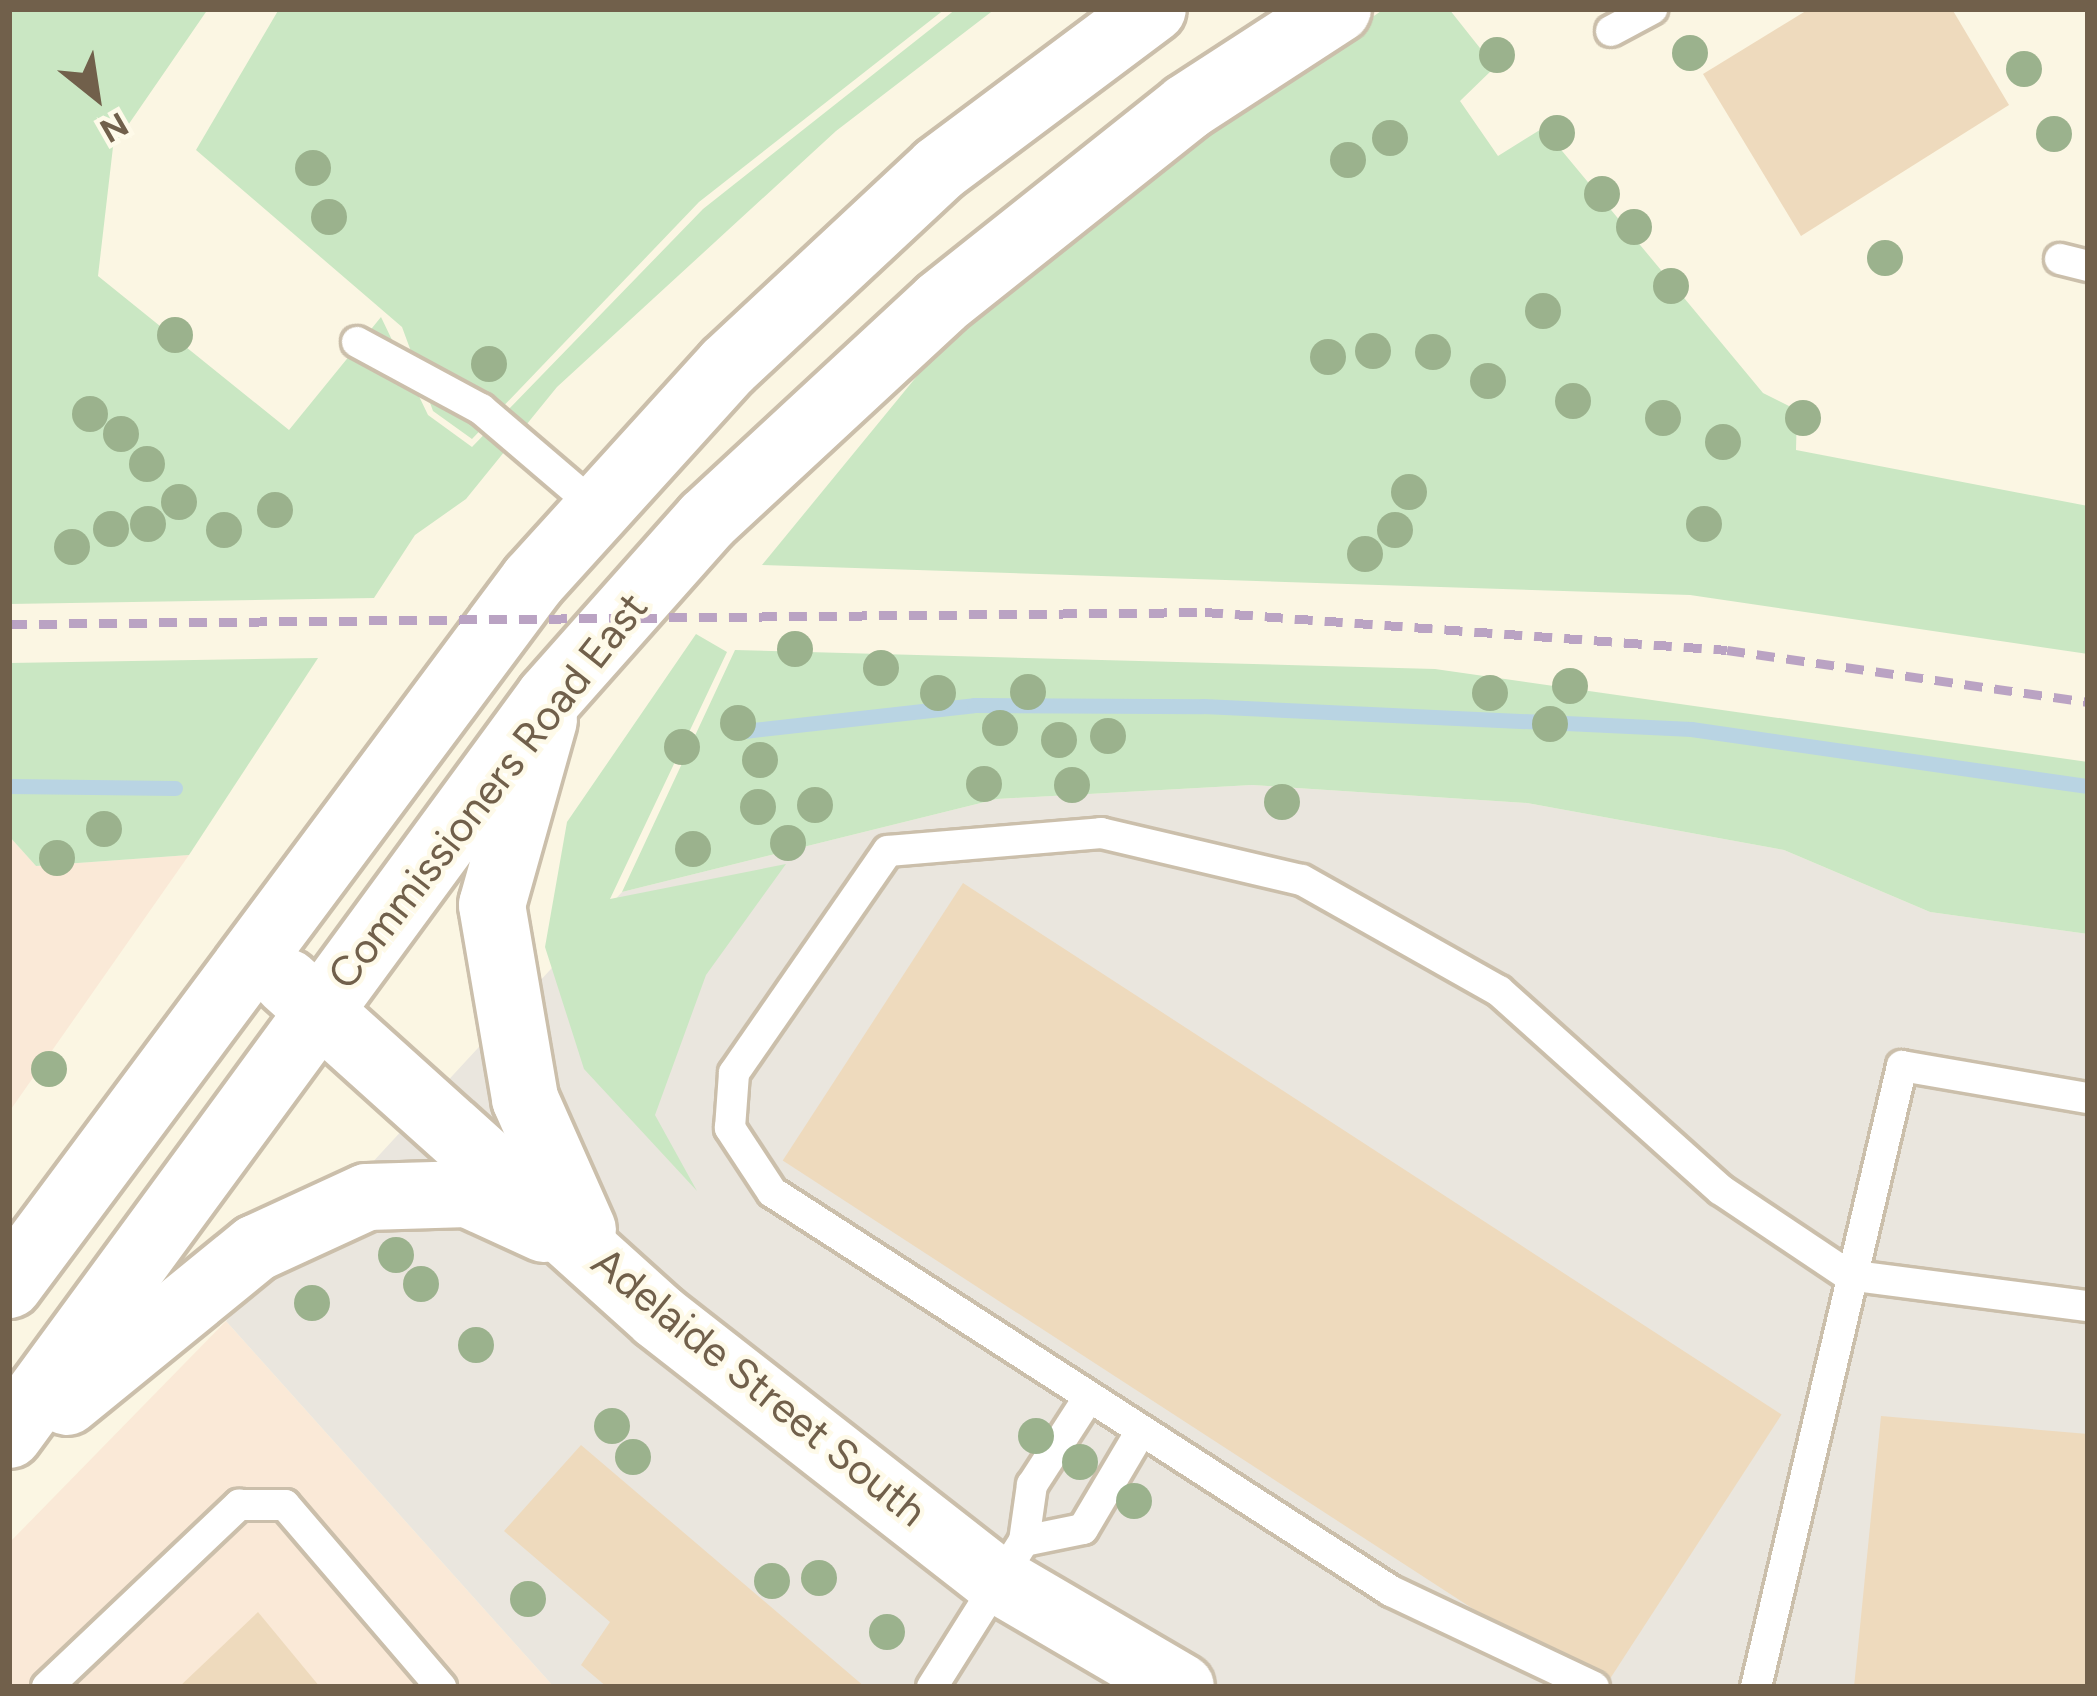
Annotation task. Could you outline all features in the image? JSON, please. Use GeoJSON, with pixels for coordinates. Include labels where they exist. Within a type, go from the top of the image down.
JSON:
{"type":"FeatureCollection","features":[{"type":"Feature","properties":{"kind":"main road","name":"Commissioners Road East"},"geometry":{"type":"LineString","coordinates":[[9,1285],[254,958],[469,658],[598,509],[728,366],[940,170],[1153,9]]}},
{"type":"Feature","properties":{"kind":"main road","name":"Commissioners Road East"},"geometry":{"type":"LineString","coordinates":[[9,1435],[549,698],[707,520],[941,303],[1187,106],[1338,9]]}},
{"type":"Feature","properties":{"kind":"main road"},"geometry":{"type":"LineString","coordinates":[[549,698],[492,905],[525,1099],[591,1250]]}},
{"type":"Feature","properties":{"kind":"main road","name":"Adelaide Street South"},"geometry":{"type":"LineString","coordinates":[[254,958],[320,1008],[659,1316],[1010,1560],[1181,1687]]}},
{"type":"Feature","properties":{"kind":"main road"},"geometry":{"type":"LineString","coordinates":[[9,1450],[256,1248],[367,1196],[468,1194],[591,1250]]}},
{"type":"Feature","properties":{"kind":"lane"},"geometry":{"type":"LineString","coordinates":[[1610,31],[1652,9]]}},
{"type":"Feature","properties":{"kind":"lane"},"geometry":{"type":"LineString","coordinates":[[357,342],[481,409],[598,509]]}},
{"type":"Feature","properties":{"kind":"lane"},"geometry":{"type":"LineString","coordinates":[[1594,1687],[1390,1592],[772,1192],[730,1128],[734,1073],[888,850],[1101,833],[1302,880],[1499,992],[1721,1190],[1848,1275],[2088,1306]]}},
{"type":"Feature","properties":{"kind":"lane"},"geometry":{"type":"LineString","coordinates":[[1756,1687],[1848,1275],[1902,1066],[2088,1098]]}},
{"type":"Feature","properties":{"kind":"lane"},"geometry":{"type":"LineString","coordinates":[[932,1687],[1010,1560],[1032,1485],[1089,1397]]}},
{"type":"Feature","properties":{"kind":"lane"},"geometry":{"type":"LineString","coordinates":[[1010,1560],[1083,1529],[1141,1431]]}},
{"type":"Feature","properties":{"kind":"lane"},"geometry":{"type":"LineString","coordinates":[[47,1687],[239,1504],[285,1505],[441,1687]]}},
{"type":"Feature","properties":{"kind":"shaded area"},"geometry":{"type":"Polygon","coordinates":[[[1252,785],[1527,803],[1784,850],[1930,912],[2088,934],[2088,1687],[554,1687],[226,1321],[622,892],[997,799],[1252,785]]]}},
{"type":"Feature","properties":{"kind":"shaded area"},"geometry":{"type":"Polygon","coordinates":[[[9,836],[36,866],[189,855],[9,1112],[9,836]]]}},
{"type":"Feature","properties":{"kind":"shaded area"},"geometry":{"type":"Polygon","coordinates":[[[226,1321],[554,1687],[9,1687],[9,1543],[226,1321]]]}},
{"type":"Feature","properties":{"kind":"green space"},"geometry":{"type":"Polygon","coordinates":[[[9,9],[208,9],[113,147],[98,276],[289,430],[381,317],[428,415],[472,447],[703,209],[956,9],[995,9],[836,131],[557,387],[466,499],[415,535],[374,598],[9,604],[9,9]]]}},
{"type":"Feature","properties":{"kind":"green space"},"geometry":{"type":"Polygon","coordinates":[[[279,9],[945,9],[699,202],[472,439],[433,411],[402,327],[196,150],[279,9]]]}},
{"type":"Feature","properties":{"kind":"green space"},"geometry":{"type":"Polygon","coordinates":[[[1384,9],[1449,9],[1495,67],[1460,101],[1498,156],[1543,128],[1763,393],[1797,410],[1796,450],[2088,506],[2088,654],[1690,595],[762,565],[949,337],[1036,250],[1384,9]]]}},
{"type":"Feature","properties":{"kind":"green space"},"geometry":{"type":"Polygon","coordinates":[[[696,634],[727,652],[610,899],[786,864],[706,975],[655,1115],[697,1191],[584,1069],[545,947],[567,822],[696,634]]]}},
{"type":"Feature","properties":{"kind":"green space"},"geometry":{"type":"Polygon","coordinates":[[[735,650],[1435,669],[2088,762],[2088,934],[1930,912],[1784,850],[1527,803],[1252,785],[997,799],[622,892],[735,650]]]}},
{"type":"Feature","properties":{"kind":"green space"},"geometry":{"type":"Polygon","coordinates":[[[318,658],[189,855],[36,866],[9,836],[9,663],[318,658]]]}},
{"type":"Feature","properties":{"kind":"building"},"geometry":{"type":"Polygon","coordinates":[[[1809,9],[1952,9],[2009,105],[1801,236],[1703,74],[1809,9]]]}},
{"type":"Feature","properties":{"kind":"building"},"geometry":{"type":"Polygon","coordinates":[[[963,883],[1782,1415],[1605,1687],[1593,1687],[783,1161],[963,883]]]}},
{"type":"Feature","properties":{"kind":"building"},"geometry":{"type":"Polygon","coordinates":[[[1881,1416],[2088,1434],[2088,1687],[1854,1687],[1881,1416]]]}},
{"type":"Feature","properties":{"kind":"building"},"geometry":{"type":"Polygon","coordinates":[[[581,1445],[865,1687],[607,1687],[581,1665],[610,1622],[504,1531],[581,1445]]]}},
{"type":"Feature","properties":{"kind":"building"},"geometry":{"type":"Polygon","coordinates":[[[258,1612],[320,1687],[179,1687],[258,1612]]]}},
{"type":"Feature","properties":{"kind":"waterway"},"geometry":{"type":"LineString","coordinates":[[744,731],[974,705],[1203,706],[1691,729],[2088,786]]}},
{"type":"Feature","properties":{"kind":"waterway"},"geometry":{"type":"LineString","coordinates":[[9,786],[175,788]]}},
{"type":"Feature","properties":{"kind":"railway"},"geometry":{"type":"LineString","coordinates":[[9,624],[1205,612],[1727,650],[2088,702]]}}]}
